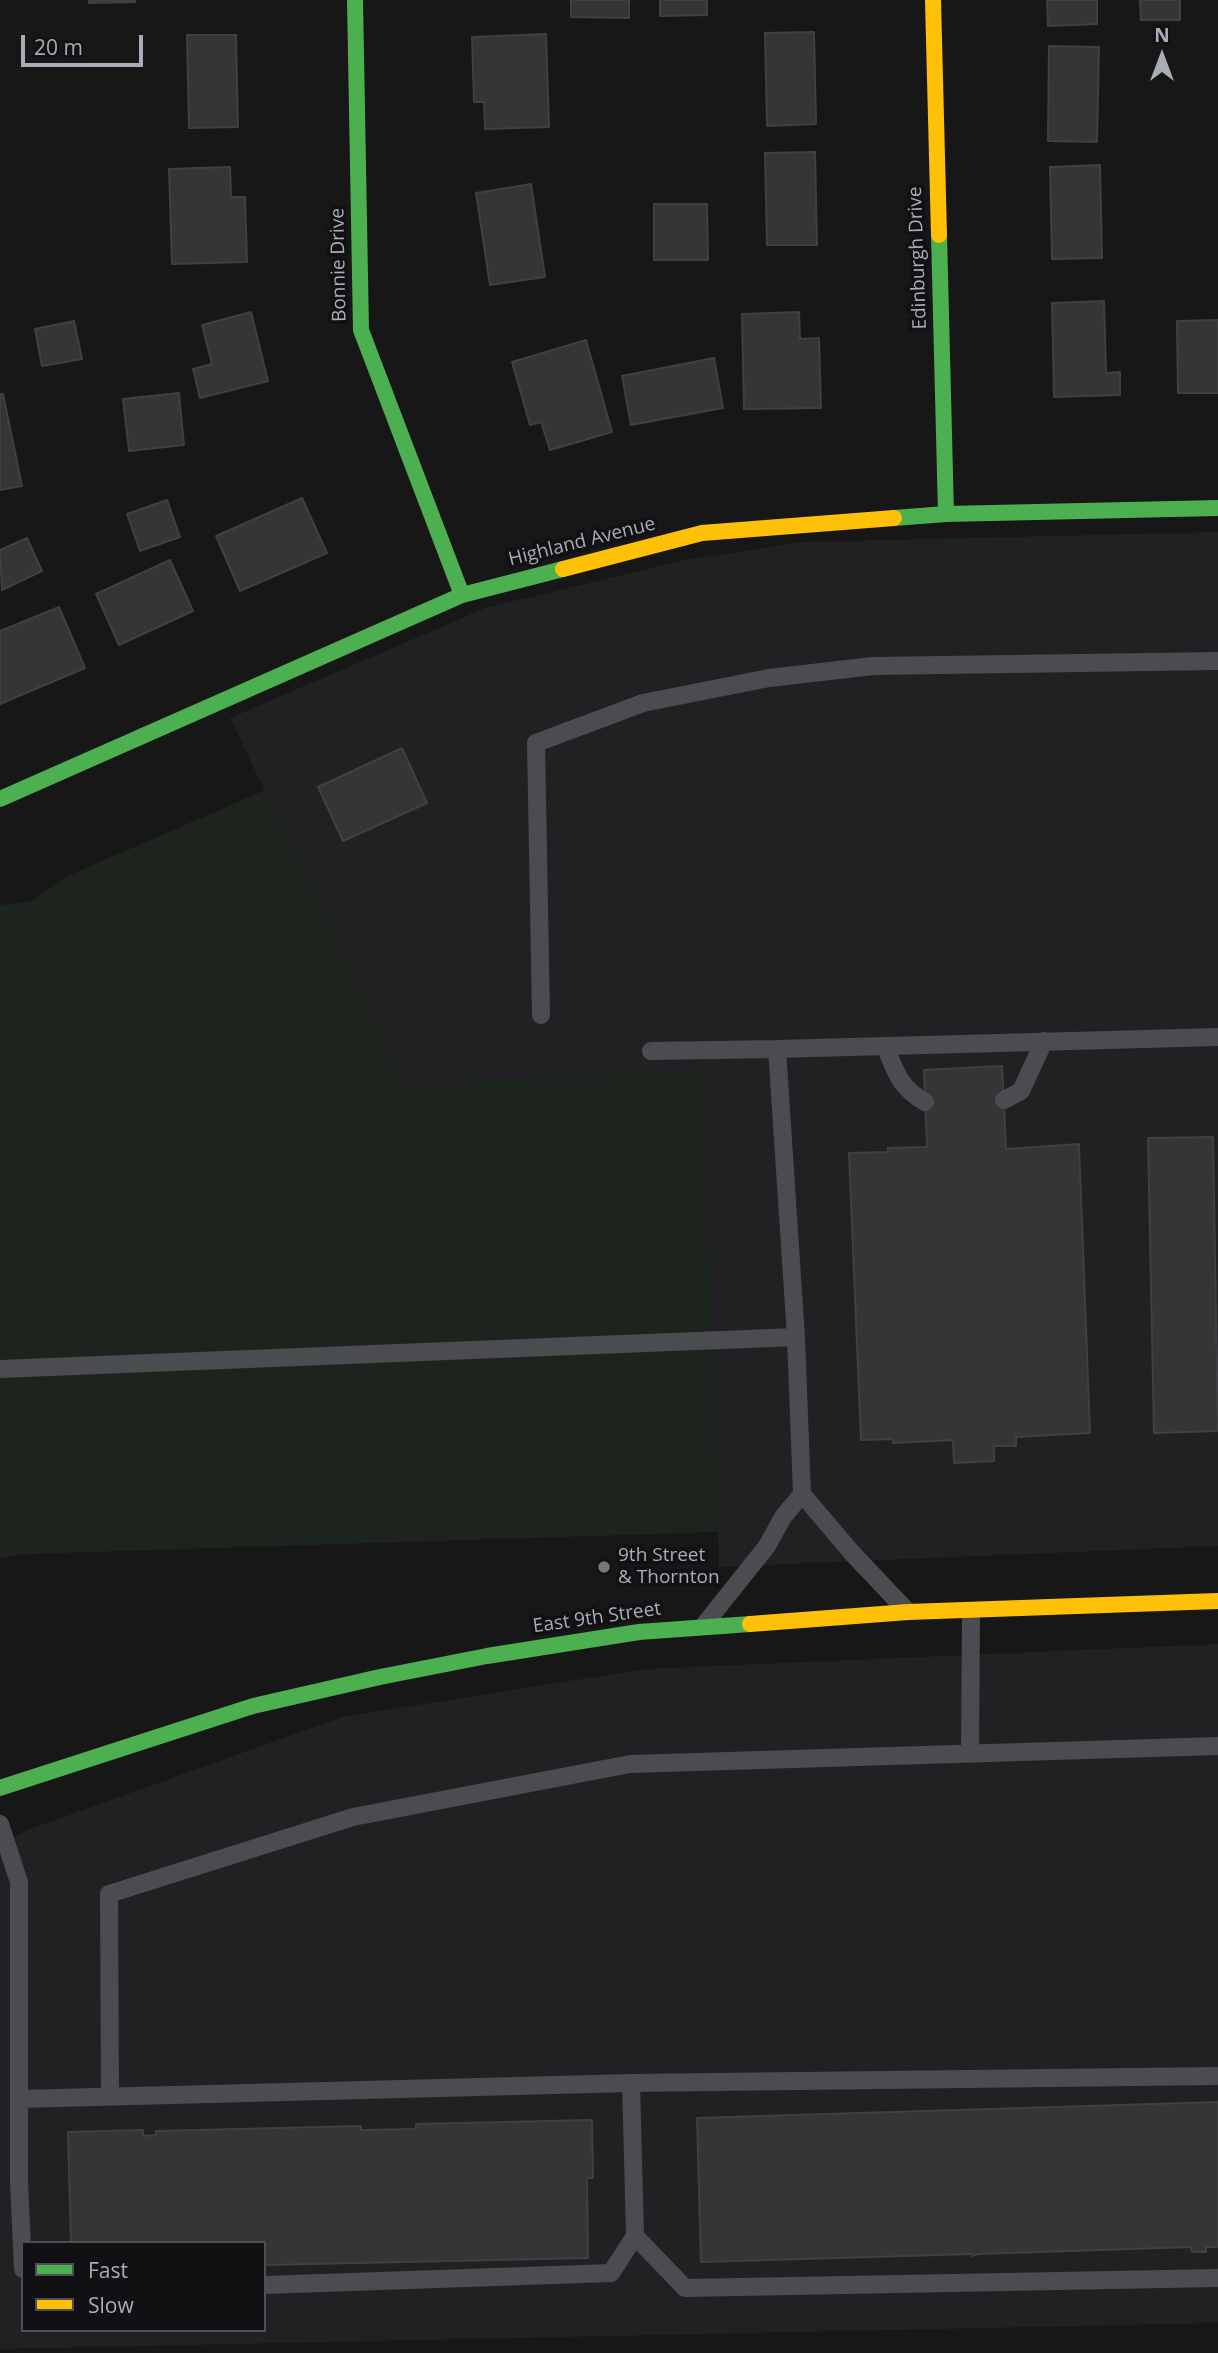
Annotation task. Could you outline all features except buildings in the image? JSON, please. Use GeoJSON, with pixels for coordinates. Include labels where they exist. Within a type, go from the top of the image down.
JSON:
{"type":"FeatureCollection","features":[{"type":"Feature","properties":{"kind":"street","name":"Bonnie Drive"},"geometry":{"type":"LineString","coordinates":[[355,0],[361,330],[462,595]]}},
{"type":"Feature","properties":{"kind":"street","name":"Edinburgh Drive"},"geometry":{"type":"LineString","coordinates":[[933,0],[946,514]]}},
{"type":"Feature","properties":{"kind":"street","name":"Highland Avenue"},"geometry":{"type":"LineString","coordinates":[[0,799],[462,595],[702,533],[946,514],[1218,508]]}},
{"type":"Feature","properties":{"kind":"street","name":"East 9th Street"},"geometry":{"type":"LineString","coordinates":[[0,1788],[253,1706],[487,1656],[639,1632],[703,1625],[908,1612],[971,1612],[1218,1601]]}},
{"type":"Feature","properties":{"kind":"lane"},"geometry":{"type":"LineString","coordinates":[[541,1015],[536,743],[643,703],[769,678],[873,666],[1218,661]]}},
{"type":"Feature","properties":{"kind":"lane"},"geometry":{"type":"LineString","coordinates":[[651,1051],[1218,1037]]}},
{"type":"Feature","properties":{"kind":"lane"},"geometry":{"type":"LineString","coordinates":[[1004,1100],[1021,1091],[1044,1041]]}},
{"type":"Feature","properties":{"kind":"lane"},"geometry":{"type":"LineString","coordinates":[[884,1046],[909,1093],[925,1102]]}},
{"type":"Feature","properties":{"kind":"lane"},"geometry":{"type":"LineString","coordinates":[[777,1049],[796,1337],[802,1494],[853,1554],[908,1612]]}},
{"type":"Feature","properties":{"kind":"lane"},"geometry":{"type":"LineString","coordinates":[[0,1369],[796,1337]]}},
{"type":"Feature","properties":{"kind":"lane"},"geometry":{"type":"LineString","coordinates":[[703,1625],[767,1546],[783,1517],[802,1494]]}},
{"type":"Feature","properties":{"kind":"lane"},"geometry":{"type":"LineString","coordinates":[[970,1753],[971,1612]]}},
{"type":"Feature","properties":{"kind":"lane"},"geometry":{"type":"LineString","coordinates":[[110,2096],[110,1894],[353,1817],[630,1764],[1218,1746]]}},
{"type":"Feature","properties":{"kind":"lane"},"geometry":{"type":"LineString","coordinates":[[0,1824],[19,1882],[19,2149],[22,2241]]}},
{"type":"Feature","properties":{"kind":"lane"},"geometry":{"type":"LineString","coordinates":[[19,2099],[631,2083],[1218,2076]]}},
{"type":"Feature","properties":{"kind":"lane"},"geometry":{"type":"LineString","coordinates":[[266,2285],[611,2273],[635,2236],[631,2083]]}},
{"type":"Feature","properties":{"kind":"lane"},"geometry":{"type":"LineString","coordinates":[[0,2150],[19,2149]]}},
{"type":"Feature","properties":{"kind":"lane"},"geometry":{"type":"LineString","coordinates":[[635,2236],[685,2288],[1218,2278]]}},
{"type":"Feature","properties":{"kind":"shaded area"},"geometry":{"type":"Polygon","coordinates":[[[1218,532],[1218,1546],[719,1567],[706,1072],[405,1084],[230,718],[485,608],[685,560],[802,542],[1218,532]]]}},
{"type":"Feature","properties":{"kind":"shaded area"},"geometry":{"type":"Polygon","coordinates":[[[265,790],[405,1084],[706,1072],[718,1532],[28,1554],[0,1558],[0,905],[30,902],[68,876],[265,790]]]}},
{"type":"Feature","properties":{"kind":"shaded area"},"geometry":{"type":"Polygon","coordinates":[[[1218,1644],[1218,2323],[0,2349],[0,1844],[30,1829],[342,1717],[645,1669],[1218,1644]]]}},
{"type":"Feature","properties":{"kind":"traffic: fast"},"geometry":{"type":"LineString","coordinates":[[355,0],[361,330],[462,595]]}},
{"type":"Feature","properties":{"kind":"traffic: fast"},"geometry":{"type":"LineString","coordinates":[[939,235],[946,514]]}},
{"type":"Feature","properties":{"kind":"traffic: fast"},"geometry":{"type":"LineString","coordinates":[[894,518],[946,514],[1218,508]]}},
{"type":"Feature","properties":{"kind":"traffic: fast"},"geometry":{"type":"LineString","coordinates":[[0,799],[462,595],[563,569]]}},
{"type":"Feature","properties":{"kind":"traffic: fast"},"geometry":{"type":"LineString","coordinates":[[0,1788],[253,1706],[380,1677],[487,1656],[639,1632],[750,1624]]}},
{"type":"Feature","properties":{"kind":"traffic: slow"},"geometry":{"type":"LineString","coordinates":[[933,0],[939,235]]}},
{"type":"Feature","properties":{"kind":"traffic: slow"},"geometry":{"type":"LineString","coordinates":[[563,569],[702,533],[894,518]]}},
{"type":"Feature","properties":{"kind":"traffic: slow"},"geometry":{"type":"LineString","coordinates":[[750,1624],[908,1612],[1218,1601]]}},
{"type":"Feature","properties":{"kind":"place","name":"9th Street & Thornton"},"geometry":{"type":"Point","coordinates":[604,1567]}}]}
